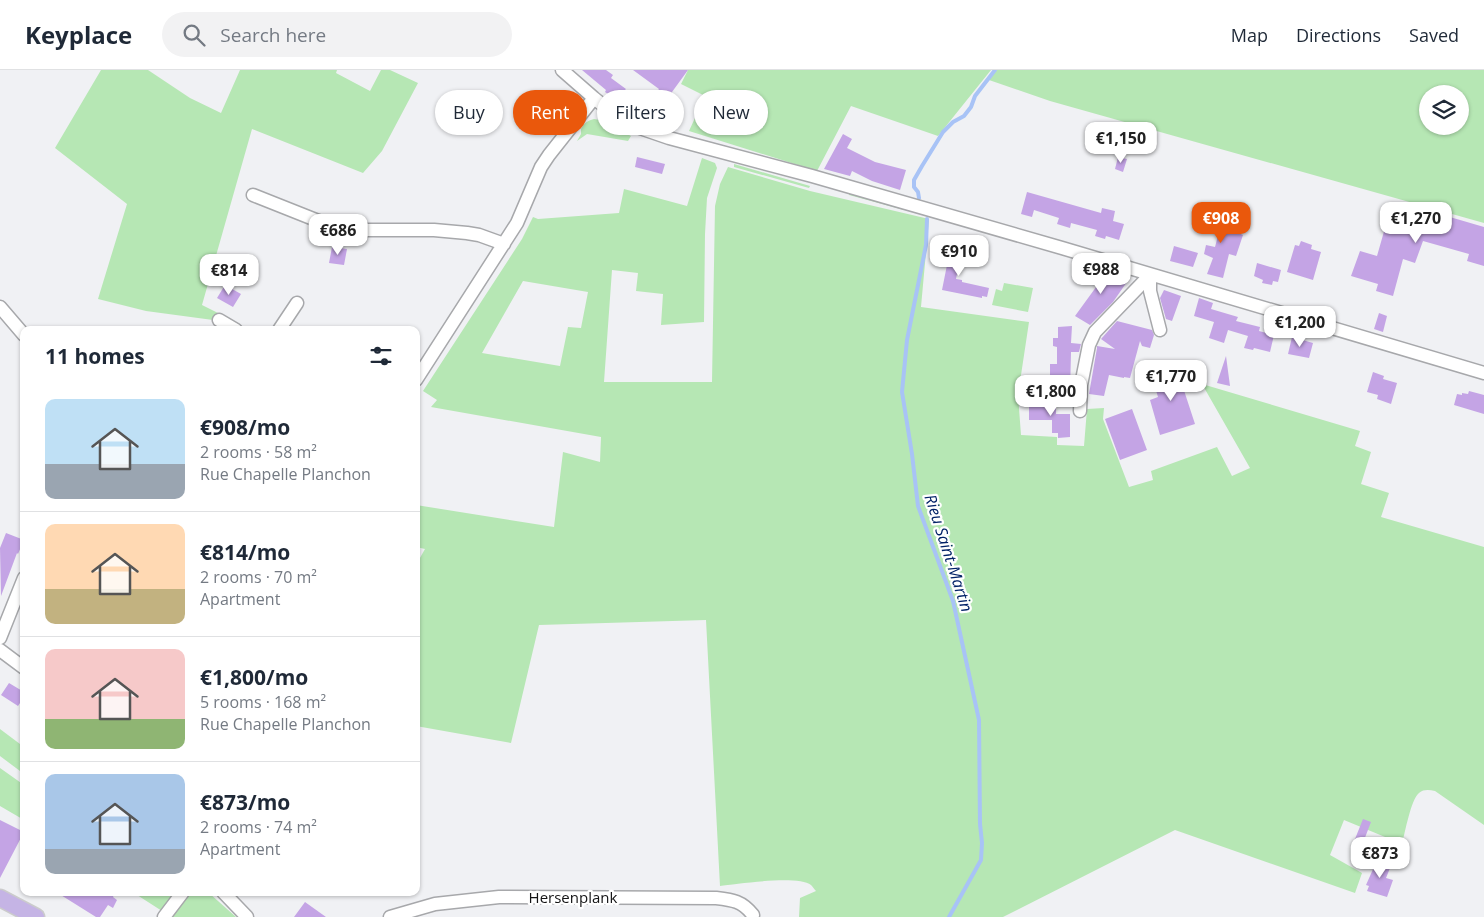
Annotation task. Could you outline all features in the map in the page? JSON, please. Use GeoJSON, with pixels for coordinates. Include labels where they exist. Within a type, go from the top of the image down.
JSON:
{"type":"FeatureCollection","features":[{"type":"Feature","properties":{"kind":"main road"},"geometry":{"type":"LineString","coordinates":[[0,898],[36,917]]}},
{"type":"Feature","properties":{"kind":"street"},"geometry":{"type":"LineString","coordinates":[[562,70],[594,98],[634,126],[701,148],[840,185],[1484,373]]}},
{"type":"Feature","properties":{"kind":"street"},"geometry":{"type":"LineString","coordinates":[[420,374],[517,223],[538,174],[549,155],[594,98]]}},
{"type":"Feature","properties":{"kind":"street"},"geometry":{"type":"LineString","coordinates":[[253,195],[321,222],[357,230],[434,230],[467,233],[479,235],[504,244]]}},
{"type":"Feature","properties":{"kind":"street"},"geometry":{"type":"LineString","coordinates":[[1150,275],[1150,291],[1160,330]]}},
{"type":"Feature","properties":{"kind":"street"},"geometry":{"type":"LineString","coordinates":[[1080,411],[1081,385],[1089,344],[1095,332],[1150,275]]}},
{"type":"Feature","properties":{"kind":"street"},"geometry":{"type":"LineString","coordinates":[[282,326],[296,303]]}},
{"type":"Feature","properties":{"kind":"street"},"geometry":{"type":"LineString","coordinates":[[0,307],[20,330]]}},
{"type":"Feature","properties":{"kind":"street"},"geometry":{"type":"LineString","coordinates":[[219,320],[229,326]]}},
{"type":"Feature","properties":{"kind":"street"},"geometry":{"type":"LineString","coordinates":[[0,638],[20,588]]}},
{"type":"Feature","properties":{"kind":"street"},"geometry":{"type":"LineString","coordinates":[[0,650],[20,665]]}},
{"type":"Feature","properties":{"kind":"street"},"geometry":{"type":"LineString","coordinates":[[164,917],[180,896]]}},
{"type":"Feature","properties":{"kind":"street"},"geometry":{"type":"LineString","coordinates":[[227,896],[247,917]]}},
{"type":"Feature","properties":{"kind":"street","name":"Hersenplank"},"geometry":{"type":"LineString","coordinates":[[390,917],[435,904],[499,897],[716,898],[732,900],[746,906],[753,915]]}},
{"type":"Feature","properties":{"kind":"green space"},"geometry":{"type":"Polygon","coordinates":[[[101,70],[148,70],[190,98],[221,113],[240,70],[337,70],[336,73],[370,91],[381,70],[390,70],[418,83],[382,151],[363,173],[252,129],[202,305],[218,313],[213,320],[146,311],[98,299],[127,204],[55,148],[101,70]]]}},
{"type":"Feature","properties":{"kind":"green space"},"geometry":{"type":"Polygon","coordinates":[[[688,70],[991,70],[938,136],[851,106],[817,171],[702,135],[768,135],[768,90],[694,90],[681,84],[688,70]]]}},
{"type":"Feature","properties":{"kind":"green space"},"geometry":{"type":"Polygon","coordinates":[[[997,70],[1484,70],[1484,223],[1050,101],[989,80],[997,70]]]}},
{"type":"Feature","properties":{"kind":"green space"},"geometry":{"type":"Polygon","coordinates":[[[597,120],[597,135],[631,136],[628,141],[587,134],[588,121],[597,120]]]}},
{"type":"Feature","properties":{"kind":"green space"},"geometry":{"type":"Polygon","coordinates":[[[694,120],[694,133],[689,131],[694,120]]]}},
{"type":"Feature","properties":{"kind":"green space"},"geometry":{"type":"Polygon","coordinates":[[[702,158],[715,163],[717,168],[707,198],[704,322],[661,325],[663,294],[636,291],[638,273],[612,270],[604,382],[712,382],[715,206],[720,184],[728,167],[810,191],[929,219],[921,307],[1029,322],[1018,395],[1021,435],[1057,437],[1057,445],[1084,446],[1087,409],[1104,408],[1103,419],[1129,487],[1153,480],[1151,471],[1217,447],[1232,476],[1250,468],[1202,384],[1360,431],[1355,446],[1371,452],[1361,484],[1389,493],[1381,517],[1484,547],[1484,825],[1435,791],[1429,790],[1425,790],[1416,796],[1402,844],[1344,820],[1330,855],[1362,873],[1355,893],[1175,830],[1003,917],[799,917],[800,898],[816,891],[811,885],[804,882],[781,880],[720,886],[706,620],[539,625],[511,743],[420,727],[420,558],[425,549],[420,548],[420,506],[554,527],[563,452],[600,462],[601,437],[431,407],[437,400],[423,391],[522,239],[533,217],[538,219],[619,213],[624,189],[687,206],[702,158]],[[523,281],[482,353],[560,366],[568,327],[581,328],[588,292],[523,281]]]}},
{"type":"Feature","properties":{"kind":"green space"},"geometry":{"type":"Polygon","coordinates":[[[734,164],[810,186],[809,188],[734,167],[734,164]]]}},
{"type":"Feature","properties":{"kind":"green space"},"geometry":{"type":"Polygon","coordinates":[[[849,193],[904,208],[904,210],[849,195],[849,193]]]}},
{"type":"Feature","properties":{"kind":"green space"},"geometry":{"type":"Polygon","coordinates":[[[1004,283],[1033,288],[1028,312],[992,305],[996,289],[1002,291],[1004,283]]]}},
{"type":"Feature","properties":{"kind":"green space"},"geometry":{"type":"Polygon","coordinates":[[[0,729],[20,744],[20,771],[0,756],[0,729]]]}},
{"type":"Feature","properties":{"kind":"green space"},"geometry":{"type":"Polygon","coordinates":[[[0,768],[20,782],[20,818],[0,806],[0,768]]]}},
{"type":"Feature","properties":{"kind":"green space"},"geometry":{"type":"Polygon","coordinates":[[[139,896],[173,896],[162,911],[139,896]]]}},
{"type":"Feature","properties":{"kind":"green space"},"geometry":{"type":"Polygon","coordinates":[[[185,896],[212,896],[236,917],[170,917],[185,896]]]}},
{"type":"Feature","properties":{"kind":"building"},"geometry":{"type":"Polygon","coordinates":[[[582,70],[606,70],[613,75],[611,78],[626,89],[606,90],[582,70]]]}},
{"type":"Feature","properties":{"kind":"building"},"geometry":{"type":"Polygon","coordinates":[[[633,70],[688,70],[673,90],[659,89],[633,70]]]}},
{"type":"Feature","properties":{"kind":"building"},"geometry":{"type":"Polygon","coordinates":[[[843,134],[852,139],[847,148],[875,162],[906,170],[900,190],[872,181],[852,171],[850,176],[824,169],[843,134]]]}},
{"type":"Feature","properties":{"kind":"building"},"geometry":{"type":"Polygon","coordinates":[[[637,157],[665,164],[662,174],[635,167],[637,157]]]}},
{"type":"Feature","properties":{"kind":"building"},"geometry":{"type":"Polygon","coordinates":[[[1118,157],[1127,159],[1123,172],[1115,169],[1118,157]]]}},
{"type":"Feature","properties":{"kind":"building"},"geometry":{"type":"Polygon","coordinates":[[[1027,192],[1101,213],[1102,208],[1115,211],[1113,221],[1124,224],[1119,240],[1106,236],[1105,239],[1095,236],[1097,230],[1071,223],[1070,228],[1057,224],[1059,218],[1034,210],[1032,217],[1021,214],[1027,192]]]}},
{"type":"Feature","properties":{"kind":"building"},"geometry":{"type":"Polygon","coordinates":[[[1402,203],[1484,227],[1484,266],[1467,261],[1469,254],[1423,241],[1415,263],[1403,259],[1393,296],[1376,291],[1378,284],[1351,276],[1360,251],[1377,256],[1391,207],[1400,209],[1402,203]]]}},
{"type":"Feature","properties":{"kind":"building"},"geometry":{"type":"Polygon","coordinates":[[[1204,210],[1230,219],[1228,226],[1232,227],[1231,230],[1243,235],[1236,256],[1229,254],[1223,278],[1207,274],[1213,258],[1204,254],[1206,245],[1215,247],[1220,228],[1203,222],[1204,210]]]}},
{"type":"Feature","properties":{"kind":"building"},"geometry":{"type":"Polygon","coordinates":[[[1301,241],[1312,245],[1311,249],[1321,252],[1313,280],[1287,272],[1295,245],[1299,246],[1301,241]]]}},
{"type":"Feature","properties":{"kind":"building"},"geometry":{"type":"Polygon","coordinates":[[[1174,246],[1198,253],[1193,267],[1170,261],[1174,246]]]}},
{"type":"Feature","properties":{"kind":"building"},"geometry":{"type":"Polygon","coordinates":[[[332,247],[347,249],[344,265],[329,263],[332,247]]]}},
{"type":"Feature","properties":{"kind":"building"},"geometry":{"type":"Polygon","coordinates":[[[951,247],[962,249],[956,279],[989,288],[987,297],[982,296],[982,298],[942,290],[947,265],[943,264],[945,252],[950,253],[951,247]]]}},
{"type":"Feature","properties":{"kind":"building"},"geometry":{"type":"Polygon","coordinates":[[[1257,263],[1281,270],[1278,282],[1273,281],[1272,285],[1262,283],[1263,280],[1254,276],[1257,263]]]}},
{"type":"Feature","properties":{"kind":"building"},"geometry":{"type":"Polygon","coordinates":[[[1088,269],[1129,279],[1113,302],[1090,325],[1075,316],[1099,283],[1085,279],[1088,269]]]}},
{"type":"Feature","properties":{"kind":"building"},"geometry":{"type":"Polygon","coordinates":[[[225,285],[241,294],[233,307],[217,298],[225,285]]]}},
{"type":"Feature","properties":{"kind":"building"},"geometry":{"type":"Polygon","coordinates":[[[1164,290],[1181,296],[1172,321],[1166,319],[1160,298],[1164,290]]]}},
{"type":"Feature","properties":{"kind":"building"},"geometry":{"type":"Polygon","coordinates":[[[1199,298],[1213,303],[1211,309],[1238,317],[1236,321],[1260,327],[1259,331],[1274,335],[1270,352],[1254,348],[1253,350],[1244,348],[1248,336],[1228,330],[1224,343],[1209,338],[1214,322],[1194,316],[1199,298]]]}},
{"type":"Feature","properties":{"kind":"building"},"geometry":{"type":"Polygon","coordinates":[[[1379,313],[1387,316],[1383,332],[1374,329],[1379,313]]]}},
{"type":"Feature","properties":{"kind":"building"},"geometry":{"type":"Polygon","coordinates":[[[1117,321],[1152,330],[1154,335],[1150,348],[1142,346],[1140,341],[1130,378],[1109,375],[1104,396],[1089,394],[1097,346],[1115,349],[1101,339],[1117,321]]]}},
{"type":"Feature","properties":{"kind":"building"},"geometry":{"type":"Polygon","coordinates":[[[1072,326],[1071,343],[1081,344],[1079,352],[1071,352],[1070,394],[1057,394],[1057,384],[1050,384],[1050,364],[1057,364],[1057,347],[1053,346],[1053,338],[1058,338],[1058,327],[1072,326]]]}},
{"type":"Feature","properties":{"kind":"building"},"geometry":{"type":"Polygon","coordinates":[[[1292,337],[1313,343],[1309,358],[1288,354],[1292,337]]]}},
{"type":"Feature","properties":{"kind":"building"},"geometry":{"type":"Polygon","coordinates":[[[1226,356],[1230,386],[1217,383],[1226,356]]]}},
{"type":"Feature","properties":{"kind":"building"},"geometry":{"type":"Polygon","coordinates":[[[1176,366],[1195,424],[1160,435],[1150,400],[1158,397],[1151,374],[1176,366]]]}},
{"type":"Feature","properties":{"kind":"building"},"geometry":{"type":"Polygon","coordinates":[[[1373,372],[1384,376],[1383,379],[1397,383],[1391,404],[1377,399],[1378,395],[1367,392],[1373,372]]]}},
{"type":"Feature","properties":{"kind":"building"},"geometry":{"type":"Polygon","coordinates":[[[1469,391],[1484,395],[1484,414],[1454,405],[1457,394],[1468,394],[1469,391]]]}},
{"type":"Feature","properties":{"kind":"building"},"geometry":{"type":"Polygon","coordinates":[[[1029,402],[1056,402],[1056,414],[1070,414],[1070,437],[1058,438],[1058,433],[1052,433],[1052,420],[1029,420],[1029,402]]]}},
{"type":"Feature","properties":{"kind":"building"},"geometry":{"type":"Polygon","coordinates":[[[1132,409],[1147,450],[1120,460],[1105,419],[1132,409]]]}},
{"type":"Feature","properties":{"kind":"building"},"geometry":{"type":"Polygon","coordinates":[[[6,533],[20,538],[20,549],[1,596],[0,548],[6,533]]]}},
{"type":"Feature","properties":{"kind":"building"},"geometry":{"type":"Polygon","coordinates":[[[9,683],[20,690],[20,703],[18,706],[1,695],[9,683]]]}},
{"type":"Feature","properties":{"kind":"building"},"geometry":{"type":"Polygon","coordinates":[[[1363,819],[1371,822],[1361,848],[1353,844],[1363,819]]]}},
{"type":"Feature","properties":{"kind":"building"},"geometry":{"type":"Polygon","coordinates":[[[0,820],[20,830],[20,840],[0,878],[0,820]]]}},
{"type":"Feature","properties":{"kind":"building"},"geometry":{"type":"Polygon","coordinates":[[[1378,858],[1392,863],[1386,878],[1393,880],[1387,897],[1367,891],[1369,886],[1366,885],[1378,858]]]}},
{"type":"Feature","properties":{"kind":"building"},"geometry":{"type":"Polygon","coordinates":[[[62,896],[113,896],[117,900],[113,908],[108,905],[100,917],[96,917],[62,896]]]}},
{"type":"Feature","properties":{"kind":"building"},"geometry":{"type":"Polygon","coordinates":[[[305,902],[326,917],[294,917],[305,902]]]}},
{"type":"Feature","properties":{"kind":"waterway","name":"Rieu Saint-Martin"},"geometry":{"type":"LineString","coordinates":[[919,198],[918,192],[914,187],[914,180],[922,166],[943,132],[953,122],[964,116],[971,107],[975,96],[995,70]]}},
{"type":"Feature","properties":{"kind":"waterway","name":"Rieu Saint-Martin"},"geometry":{"type":"LineString","coordinates":[[927,219],[926,245],[907,340],[902,392],[918,506],[953,601],[979,720],[981,860],[949,917]]}}]}
